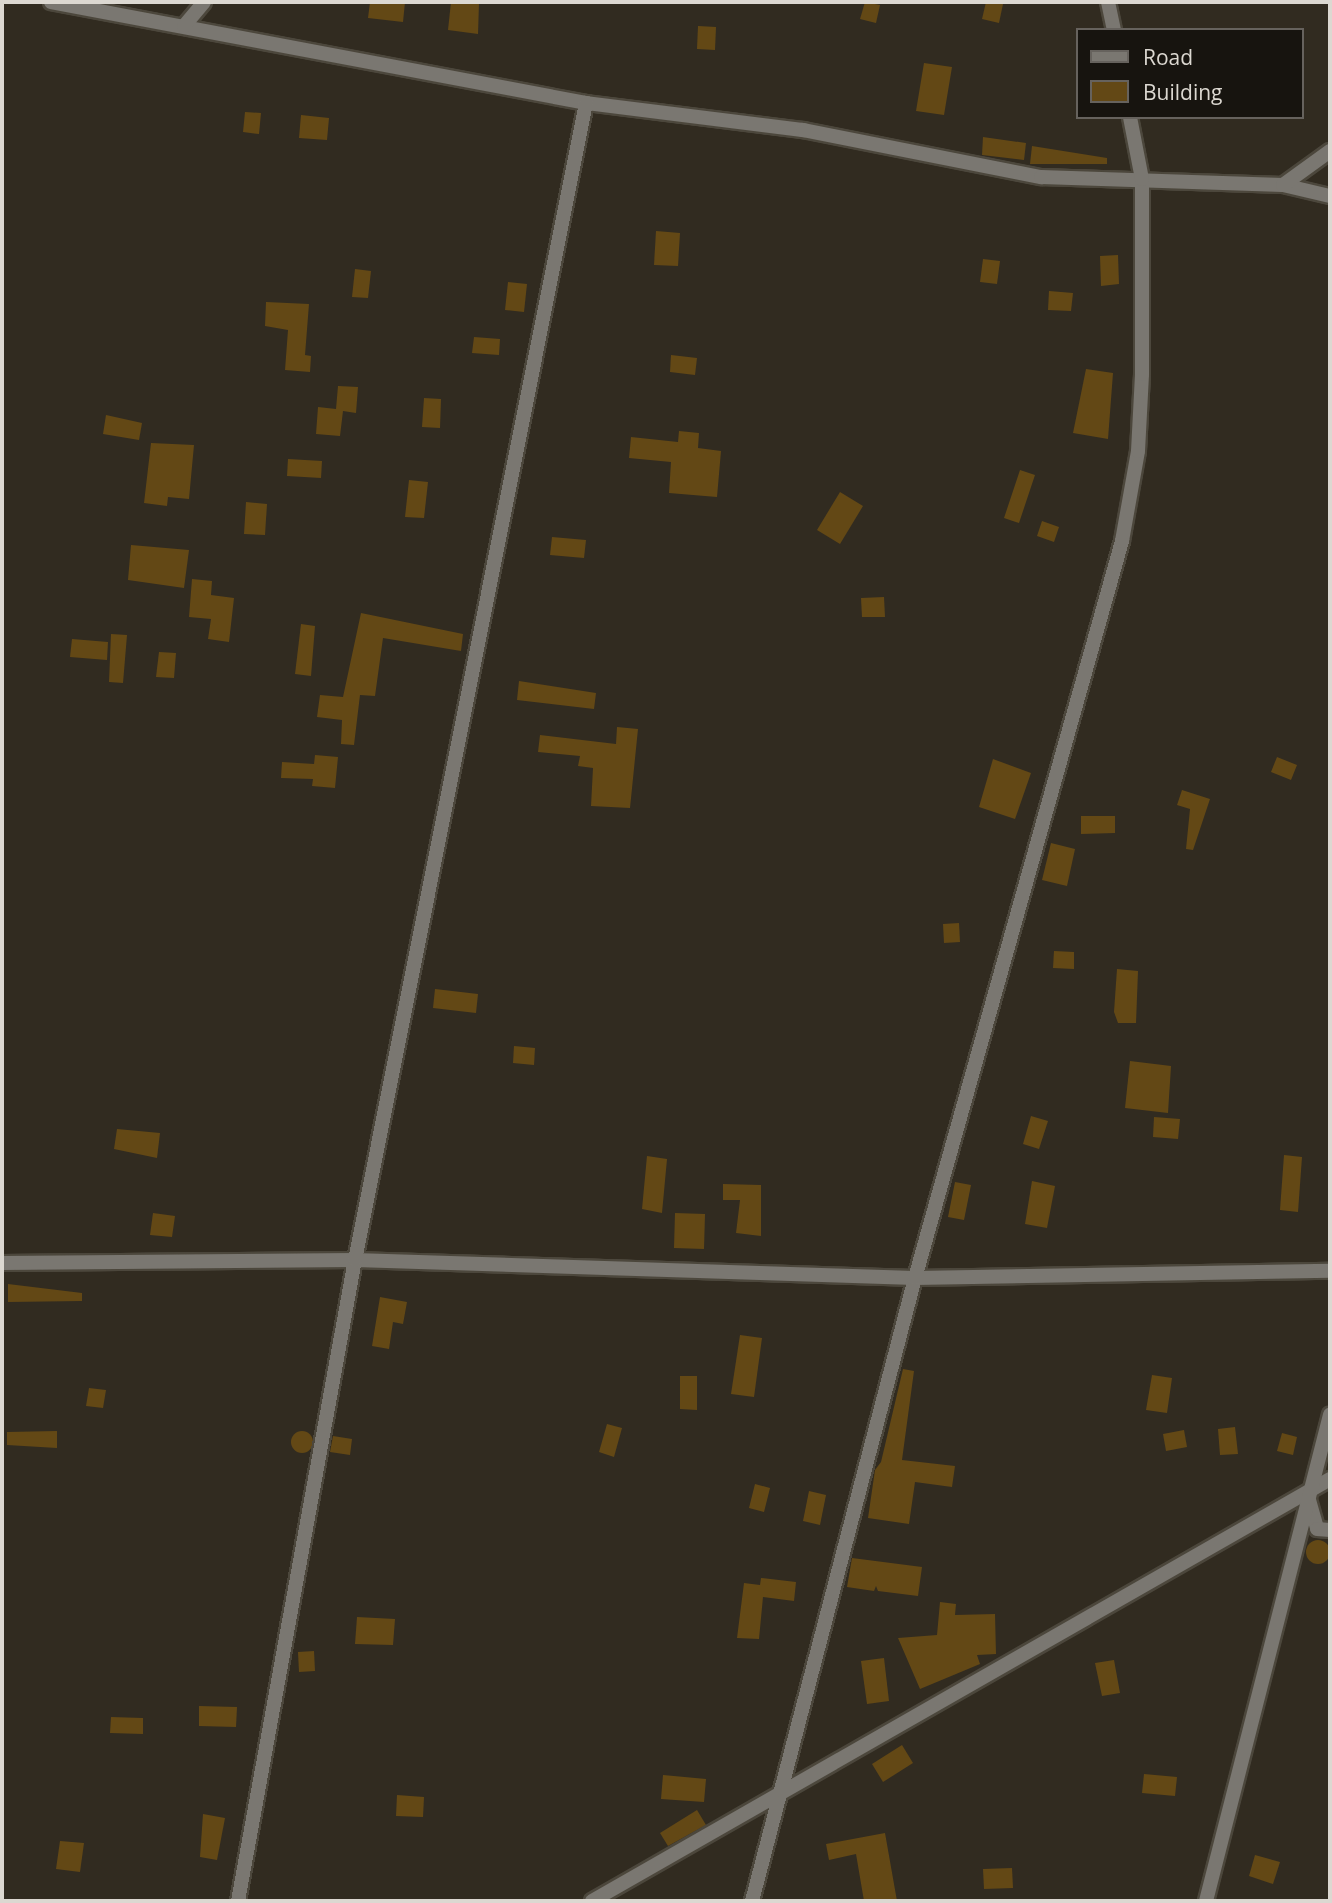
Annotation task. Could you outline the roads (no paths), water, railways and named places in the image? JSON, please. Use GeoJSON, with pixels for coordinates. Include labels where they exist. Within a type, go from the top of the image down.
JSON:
{"type":"FeatureCollection","features":[{"type":"Feature","properties":{"kind":"street"},"geometry":{"type":"LineString","coordinates":[[51,2],[586,103],[803,130],[1041,177],[1283,186],[1330,196]]}},
{"type":"Feature","properties":{"kind":"street"},"geometry":{"type":"LineString","coordinates":[[184,26],[204,2]]}},
{"type":"Feature","properties":{"kind":"street"},"geometry":{"type":"LineString","coordinates":[[1108,2],[1114,28]]}},
{"type":"Feature","properties":{"kind":"street"},"geometry":{"type":"LineString","coordinates":[[238,1901],[355,1260],[586,103]]}},
{"type":"Feature","properties":{"kind":"street"},"geometry":{"type":"LineString","coordinates":[[752,1901],[915,1278],[1122,541],[1138,451],[1142,374],[1142,179],[1130,119]]}},
{"type":"Feature","properties":{"kind":"street"},"geometry":{"type":"LineString","coordinates":[[1283,186],[1330,151]]}},
{"type":"Feature","properties":{"kind":"street"},"geometry":{"type":"LineString","coordinates":[[2,1264],[355,1260],[915,1278],[1330,1271]]}},
{"type":"Feature","properties":{"kind":"street"},"geometry":{"type":"LineString","coordinates":[[1206,1901],[1307,1492],[1330,1415]]}},
{"type":"Feature","properties":{"kind":"street"},"geometry":{"type":"LineString","coordinates":[[592,1901],[1330,1479]]}},
{"type":"Feature","properties":{"kind":"street"},"geometry":{"type":"LineString","coordinates":[[1307,1492],[1317,1529],[1330,1530]]}}]}
